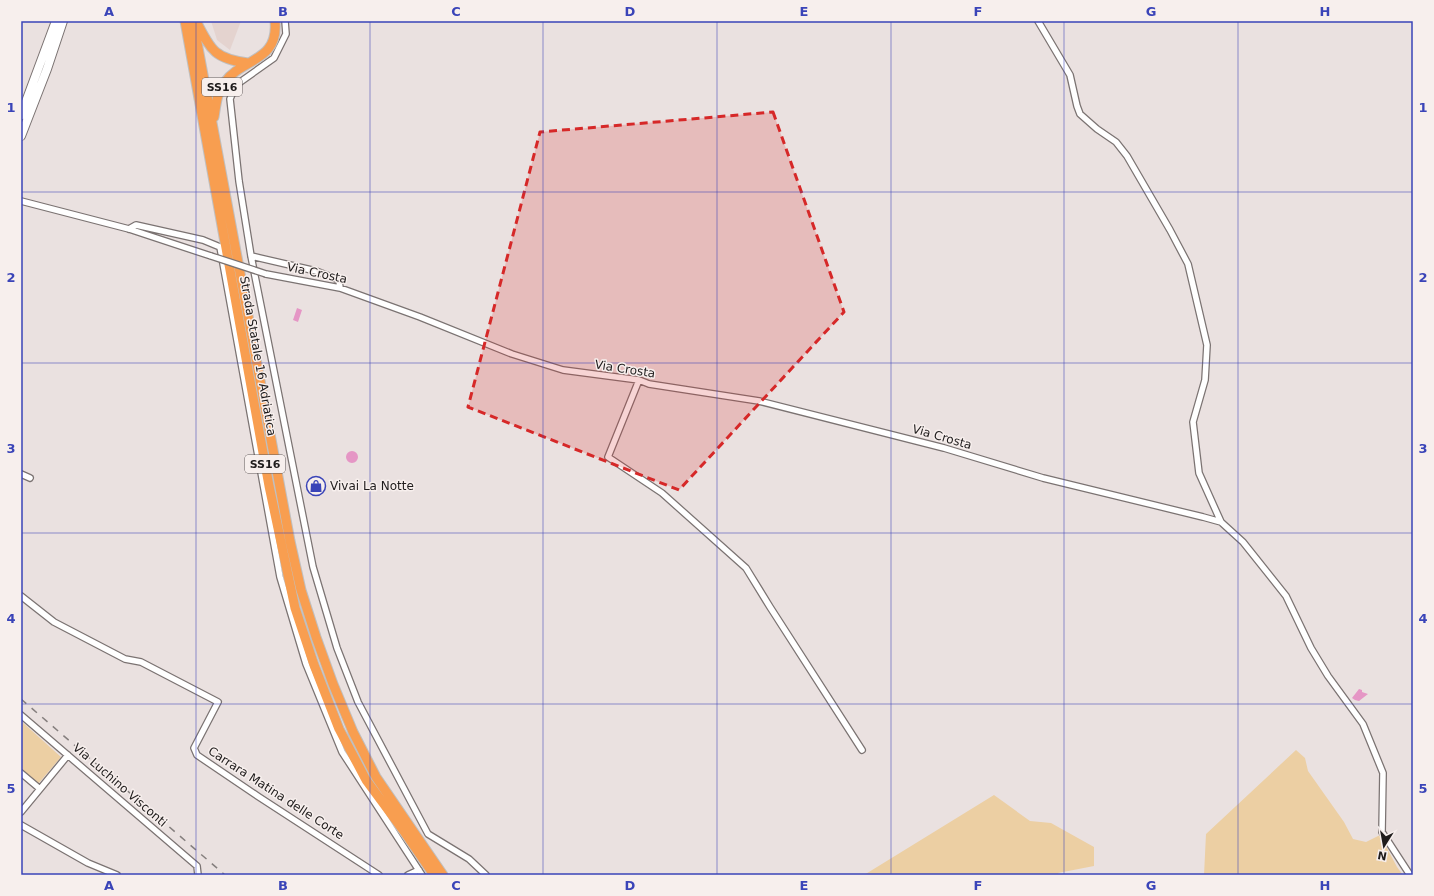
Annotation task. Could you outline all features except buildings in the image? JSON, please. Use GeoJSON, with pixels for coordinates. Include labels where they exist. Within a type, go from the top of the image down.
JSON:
{"type":"FeatureCollection","features":[{"type":"Feature","properties":{"kind":"highway","name":"Strada Statale 16 Adriatica"},"geometry":{"type":"LineString","coordinates":[[185,21],[269,486],[295,608],[314,665],[339,729],[366,780],[434,875]]}},
{"type":"Feature","properties":{"kind":"highway","name":"Strada Statale 16 Adriatica"},"geometry":{"type":"LineString","coordinates":[[194,21],[289,534],[302,590],[333,684],[376,777],[443,875]]}},
{"type":"Feature","properties":{"kind":"highway","name":"SS16"},"geometry":{"type":"LineString","coordinates":[[194,21],[207,43],[217,54],[231,61],[248,63]]}},
{"type":"Feature","properties":{"kind":"highway","name":"SS16"},"geometry":{"type":"LineString","coordinates":[[212,122],[219,93],[224,82],[232,74],[267,51],[273,40],[276,26],[275,21]]}},
{"type":"Feature","properties":{"kind":"main road"},"geometry":{"type":"LineString","coordinates":[[21,115],[56,21]]}},
{"type":"Feature","properties":{"kind":"main road"},"geometry":{"type":"LineString","coordinates":[[21,136],[47,69],[63,21]]}},
{"type":"Feature","properties":{"kind":"street"},"geometry":{"type":"LineString","coordinates":[[285,21],[286,34],[274,58],[236,85],[230,99],[251,256],[313,567],[337,648],[358,702],[428,834],[469,859],[486,875]]}},
{"type":"Feature","properties":{"kind":"street"},"geometry":{"type":"LineString","coordinates":[[1038,21],[1070,75],[1080,114],[1096,129],[1116,142],[1127,156],[1188,264],[1207,345],[1205,380],[1193,422],[1199,472],[1221,522],[1243,542],[1286,596],[1311,648],[1328,676],[1364,724],[1383,773],[1382,832],[1410,875]]}},
{"type":"Feature","properties":{"kind":"street","name":"Via Crosta"},"geometry":{"type":"LineString","coordinates":[[21,201],[129,229],[266,274],[340,288],[420,317],[512,354],[563,370],[638,380],[648,384],[758,400],[944,448],[1043,478],[1221,522]]}},
{"type":"Feature","properties":{"kind":"street","name":"Via Crosta"},"geometry":{"type":"LineString","coordinates":[[21,206],[34,205]]}},
{"type":"Feature","properties":{"kind":"street"},"geometry":{"type":"LineString","coordinates":[[129,229],[136,225],[203,240],[220,247],[280,577],[306,664],[342,752],[420,872],[408,875]]}},
{"type":"Feature","properties":{"kind":"street"},"geometry":{"type":"LineString","coordinates":[[251,256],[316,271],[339,280],[340,288]]}},
{"type":"Feature","properties":{"kind":"street"},"geometry":{"type":"LineString","coordinates":[[638,380],[608,457],[662,493],[746,568],[862,750]]}},
{"type":"Feature","properties":{"kind":"street"},"geometry":{"type":"LineString","coordinates":[[21,474],[30,478]]}},
{"type":"Feature","properties":{"kind":"street","name":"Carrara Matina delle Corte"},"geometry":{"type":"LineString","coordinates":[[21,596],[54,622],[125,659],[141,662],[218,702],[194,748],[197,755],[258,797],[379,875]]}},
{"type":"Feature","properties":{"kind":"street","name":"Via Luchino Visconti"},"geometry":{"type":"LineString","coordinates":[[21,715],[197,866],[198,875]]}},
{"type":"Feature","properties":{"kind":"street"},"geometry":{"type":"LineString","coordinates":[[21,812],[68,755]]}},
{"type":"Feature","properties":{"kind":"street"},"geometry":{"type":"LineString","coordinates":[[21,773],[40,789]]}},
{"type":"Feature","properties":{"kind":"street"},"geometry":{"type":"LineString","coordinates":[[21,825],[88,863],[117,875]]}},
{"type":"Feature","properties":{"kind":"highlighted area"},"geometry":{"type":"Polygon","coordinates":[[[773,112],[844,312],[679,490],[468,407],[540,132],[773,112]]]}},
{"type":"Feature","properties":{"kind":"shaded area"},"geometry":{"type":"Polygon","coordinates":[[[211,21],[241,21],[230,50],[217,40],[211,21]]]}},
{"type":"Feature","properties":{"kind":"shaded area"},"geometry":{"type":"Polygon","coordinates":[[[297,308],[302,310],[298,322],[293,320],[297,308]]]}},
{"type":"Feature","properties":{"kind":"shaded area"},"geometry":{"type":"Polygon","coordinates":[[[350,451],[354,451],[358,457],[354,463],[350,463],[346,459],[346,455],[350,451]]]}},
{"type":"Feature","properties":{"kind":"shaded area"},"geometry":{"type":"Polygon","coordinates":[[[1359,689],[1368,694],[1359,701],[1352,698],[1359,689]]]}},
{"type":"Feature","properties":{"kind":"shaded area"},"geometry":{"type":"Polygon","coordinates":[[[21,721],[61,757],[38,784],[21,770],[21,721]]]}},
{"type":"Feature","properties":{"kind":"shaded area"},"geometry":{"type":"Polygon","coordinates":[[[1296,750],[1305,758],[1308,771],[1344,822],[1353,839],[1366,842],[1380,835],[1397,867],[1403,875],[1204,875],[1206,834],[1296,750]]]}},
{"type":"Feature","properties":{"kind":"shaded area"},"geometry":{"type":"Polygon","coordinates":[[[994,795],[1030,821],[1051,823],[1094,847],[1094,866],[1058,873],[1059,875],[864,875],[994,795]]]}},
{"type":"Feature","properties":{"kind":"railway"},"geometry":{"type":"LineString","coordinates":[[21,699],[225,875]]}},
{"type":"Feature","properties":{"kind":"place","name":"Vivai La Notte"},"geometry":{"type":"Point","coordinates":[316,486]}}]}
